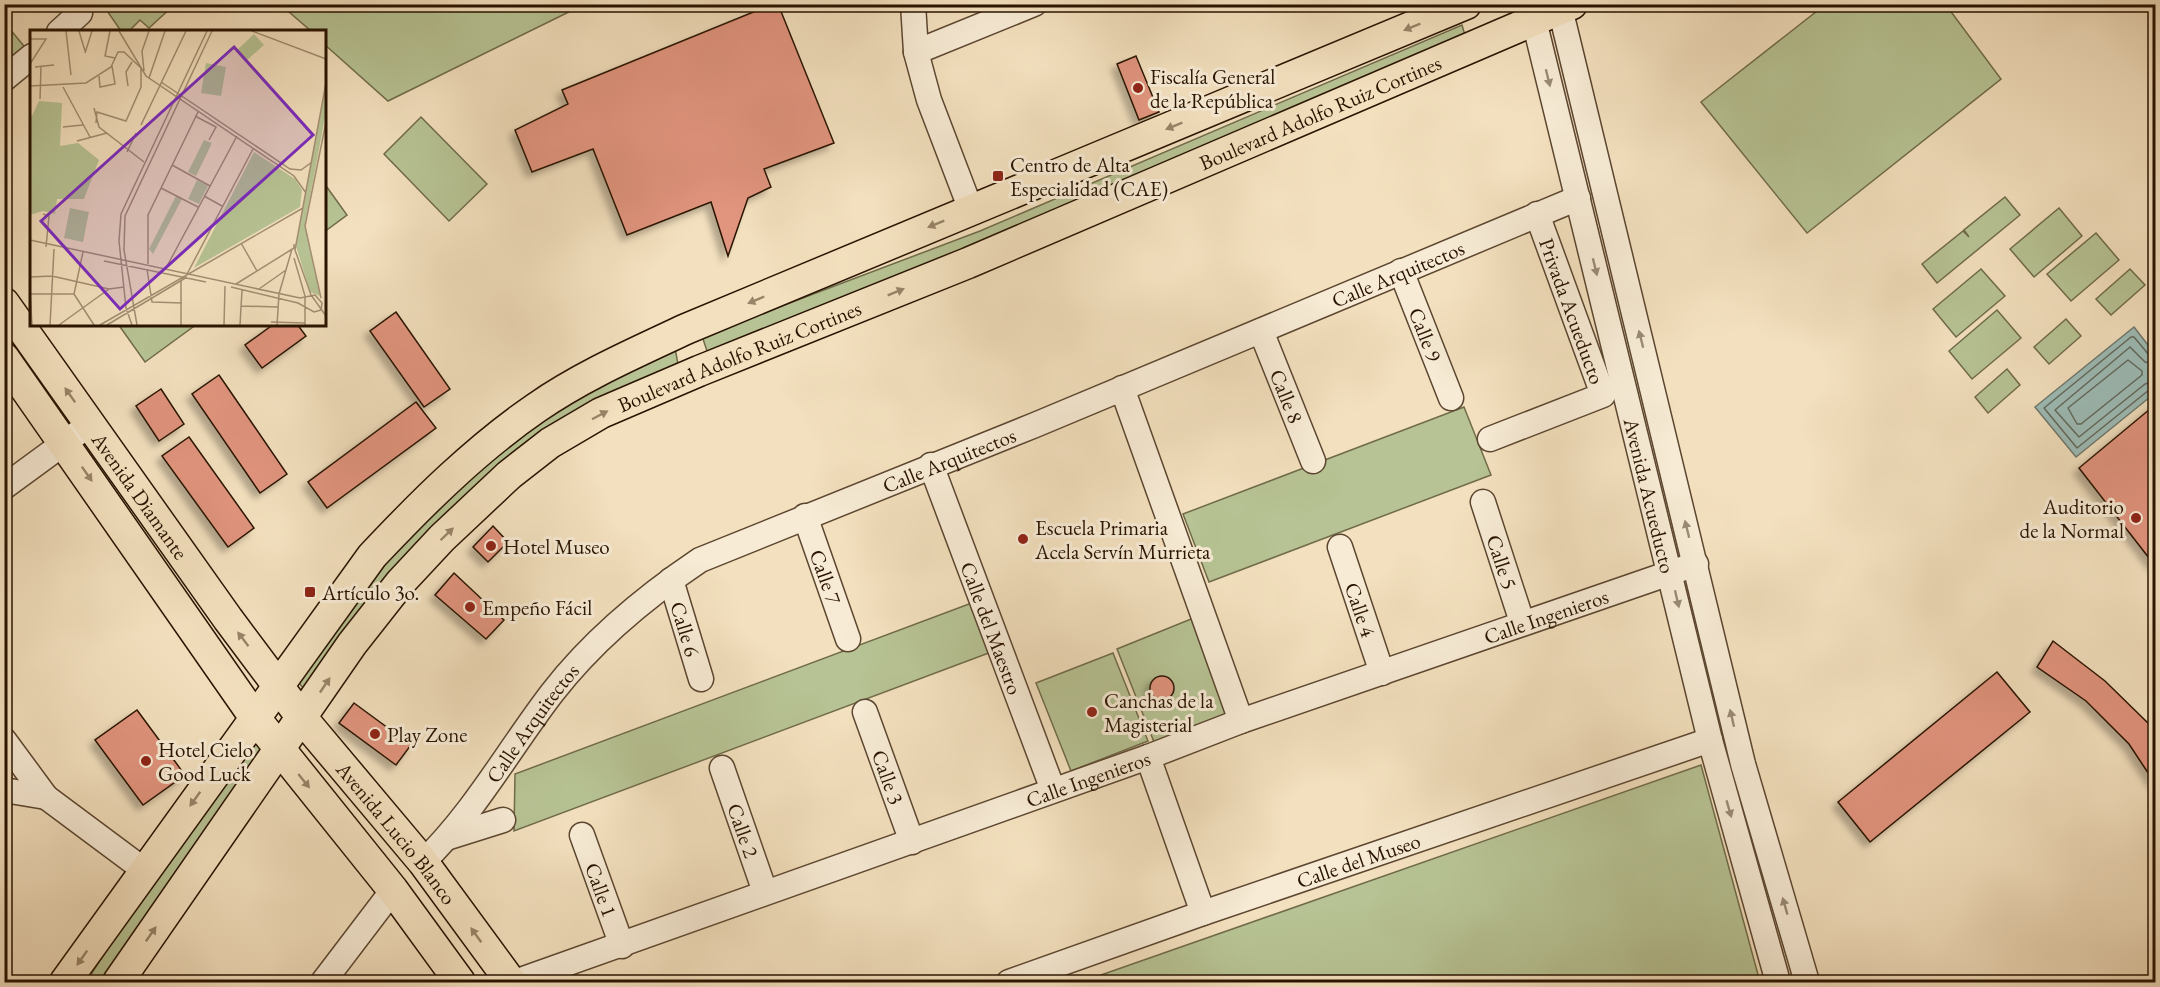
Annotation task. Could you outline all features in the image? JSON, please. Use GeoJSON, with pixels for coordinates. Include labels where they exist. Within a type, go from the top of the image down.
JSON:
{"type":"FeatureCollection","features":[{"type":"Feature","properties":{"kind":"main road","name":"Boulevard Adolfo Ruiz Cortines"},"geometry":{"type":"LineString","coordinates":[[65,982],[372,556],[414,512],[474,457],[537,407],[586,377],[686,329],[1466,4]]}},
{"type":"Feature","properties":{"kind":"main road","name":"Boulevard Adolfo Ruiz Cortines"},"geometry":{"type":"LineString","coordinates":[[118,982],[359,635],[400,582],[442,538],[509,476],[550,443],[602,413],[699,371],[968,263],[1551,9]]}},
{"type":"Feature","properties":{"kind":"main road","name":"Avenida Diamante"},"geometry":{"type":"LineString","coordinates":[[4,303],[278,686]]}},
{"type":"Feature","properties":{"kind":"main road","name":"Avenida Diamante"},"geometry":{"type":"LineString","coordinates":[[4,358],[255,718]]}},
{"type":"Feature","properties":{"kind":"main road","name":"Avenida Lucio Blanco"},"geometry":{"type":"LineString","coordinates":[[278,686],[302,718],[423,862],[513,982]]}},
{"type":"Feature","properties":{"kind":"main road","name":"Avenida Lucio Blanco"},"geometry":{"type":"LineString","coordinates":[[255,718],[393,890],[460,982]]}},
{"type":"Feature","properties":{"kind":"street"},"geometry":{"type":"LineString","coordinates":[[913,4],[916,52],[929,99],[971,210]]}},
{"type":"Feature","properties":{"kind":"street"},"geometry":{"type":"LineString","coordinates":[[916,52],[1034,4]]}},
{"type":"Feature","properties":{"kind":"street"},"geometry":{"type":"LineString","coordinates":[[61,30],[77,9]]}},
{"type":"Feature","properties":{"kind":"street","name":"Avenida Acueducto"},"geometry":{"type":"LineString","coordinates":[[1551,9],[1578,198],[1710,740],[1778,982]]}},
{"type":"Feature","properties":{"kind":"street","name":"Avenida Acueducto"},"geometry":{"type":"LineString","coordinates":[[1551,9],[1696,564],[1743,764],[1807,982]]}},
{"type":"Feature","properties":{"kind":"street"},"geometry":{"type":"LineString","coordinates":[[4,79],[30,58]]}},
{"type":"Feature","properties":{"kind":"street","name":"Calle Arquitectos"},"geometry":{"type":"LineString","coordinates":[[423,862],[449,837],[552,694],[586,652],[671,580],[700,560],[1261,331],[1578,198]]}},
{"type":"Feature","properties":{"kind":"street","name":"Privada Acueducto"},"geometry":{"type":"LineString","coordinates":[[1490,439],[1603,395],[1537,214]]}},
{"type":"Feature","properties":{"kind":"street","name":"Calle 9"},"geometry":{"type":"LineString","coordinates":[[1401,271],[1451,398]]}},
{"type":"Feature","properties":{"kind":"street","name":"Calle 8"},"geometry":{"type":"LineString","coordinates":[[1261,331],[1313,461]]}},
{"type":"Feature","properties":{"kind":"street"},"geometry":{"type":"LineString","coordinates":[[1122,388],[1241,721]]}},
{"type":"Feature","properties":{"kind":"street"},"geometry":{"type":"LineString","coordinates":[[4,487],[90,424]]}},
{"type":"Feature","properties":{"kind":"street","name":"Calle del Maestro"},"geometry":{"type":"LineString","coordinates":[[931,465],[1053,790]]}},
{"type":"Feature","properties":{"kind":"street","name":"Calle 5"},"geometry":{"type":"LineString","coordinates":[[1484,502],[1522,622]]}},
{"type":"Feature","properties":{"kind":"street","name":"Calle 7"},"geometry":{"type":"LineString","coordinates":[[805,516],[848,639]]}},
{"type":"Feature","properties":{"kind":"street","name":"Calle 4"},"geometry":{"type":"LineString","coordinates":[[1340,547],[1382,673]]}},
{"type":"Feature","properties":{"kind":"street","name":"Calle Ingenieros"},"geometry":{"type":"LineString","coordinates":[[513,982],[622,946],[765,892],[1148,757],[1241,721],[1522,622],[1696,564]]}},
{"type":"Feature","properties":{"kind":"street","name":"Calle 6"},"geometry":{"type":"LineString","coordinates":[[671,580],[701,679]]}},
{"type":"Feature","properties":{"kind":"street","name":"Calle 3"},"geometry":{"type":"LineString","coordinates":[[865,712],[912,842]]}},
{"type":"Feature","properties":{"kind":"street"},"geometry":{"type":"LineString","coordinates":[[4,740],[46,797],[144,870]]}},
{"type":"Feature","properties":{"kind":"street","name":"Calle del Museo"},"geometry":{"type":"LineString","coordinates":[[1009,982],[1203,913],[1710,740]]}},
{"type":"Feature","properties":{"kind":"street"},"geometry":{"type":"LineString","coordinates":[[1148,757],[1203,913]]}},
{"type":"Feature","properties":{"kind":"street"},"geometry":{"type":"LineString","coordinates":[[1718,771],[1743,764]]}},
{"type":"Feature","properties":{"kind":"street","name":"Calle 2"},"geometry":{"type":"LineString","coordinates":[[722,768],[765,892]]}},
{"type":"Feature","properties":{"kind":"street"},"geometry":{"type":"LineString","coordinates":[[4,790],[46,797]]}},
{"type":"Feature","properties":{"kind":"street"},"geometry":{"type":"LineString","coordinates":[[449,837],[503,820]]}},
{"type":"Feature","properties":{"kind":"street","name":"Calle 1"},"geometry":{"type":"LineString","coordinates":[[582,835],[622,946]]}},
{"type":"Feature","properties":{"kind":"street"},"geometry":{"type":"LineString","coordinates":[[323,982],[393,890]]}},
{"type":"Feature","properties":{"kind":"street"},"geometry":{"type":"LineString","coordinates":[[1770,952],[1796,945]]}},
{"type":"Feature","properties":{"kind":"green space"},"geometry":{"type":"Polygon","coordinates":[[[1826,4],[1946,5],[2001,79],[1807,233],[1701,102],[1826,4]]]}},
{"type":"Feature","properties":{"kind":"green space"},"geometry":{"type":"Polygon","coordinates":[[[103,5],[174,5],[149,28],[140,20],[130,30],[120,30],[103,5]]]}},
{"type":"Feature","properties":{"kind":"green space"},"geometry":{"type":"Polygon","coordinates":[[[281,5],[583,5],[388,101],[326,46],[326,30],[310,30],[281,5]]]}},
{"type":"Feature","properties":{"kind":"green space"},"geometry":{"type":"Polygon","coordinates":[[[4,22],[28,51],[4,70],[4,22]]]}},
{"type":"Feature","properties":{"kind":"green space"},"geometry":{"type":"Polygon","coordinates":[[[1462,25],[1467,42],[709,357],[702,336],[980,231],[1462,25]]]}},
{"type":"Feature","properties":{"kind":"green space"},"geometry":{"type":"Polygon","coordinates":[[[2151,32],[2156,32],[2155,154],[2154,154],[2151,32]]]}},
{"type":"Feature","properties":{"kind":"green space"},"geometry":{"type":"Polygon","coordinates":[[[421,117],[487,184],[449,221],[384,154],[421,117]]]}},
{"type":"Feature","properties":{"kind":"green space"},"geometry":{"type":"Polygon","coordinates":[[[326,186],[347,215],[326,231],[326,186]]]}},
{"type":"Feature","properties":{"kind":"green space"},"geometry":{"type":"Polygon","coordinates":[[[2005,197],[2020,215],[1937,283],[1922,264],[1963,231],[1969,237],[1964,230],[2005,197]]]}},
{"type":"Feature","properties":{"kind":"green space"},"geometry":{"type":"Polygon","coordinates":[[[2059,208],[2082,236],[2034,277],[2010,249],[2059,208]]]}},
{"type":"Feature","properties":{"kind":"green space"},"geometry":{"type":"Polygon","coordinates":[[[2096,233],[2119,260],[2071,301],[2047,274],[2096,233]]]}},
{"type":"Feature","properties":{"kind":"green space"},"geometry":{"type":"Polygon","coordinates":[[[1981,269],[2005,296],[1956,337],[1933,309],[1981,269]]]}},
{"type":"Feature","properties":{"kind":"green space"},"geometry":{"type":"Polygon","coordinates":[[[2130,269],[2145,285],[2111,315],[2096,299],[2130,269]]]}},
{"type":"Feature","properties":{"kind":"green space"},"geometry":{"type":"Polygon","coordinates":[[[1997,310],[2021,338],[1972,379],[1949,351],[1997,310]]]}},
{"type":"Feature","properties":{"kind":"green space"},"geometry":{"type":"Polygon","coordinates":[[[2066,319],[2081,336],[2049,364],[2034,347],[2066,319]]]}},
{"type":"Feature","properties":{"kind":"green space"},"geometry":{"type":"Polygon","coordinates":[[[119,326],[194,326],[145,362],[119,326]]]}},
{"type":"Feature","properties":{"kind":"green space"},"geometry":{"type":"Polygon","coordinates":[[[675,348],[678,364],[506,466],[313,700],[299,683],[418,519],[581,389],[675,348]]]}},
{"type":"Feature","properties":{"kind":"green space"},"geometry":{"type":"Polygon","coordinates":[[[2007,369],[2020,385],[1988,413],[1975,397],[2007,369]]]}},
{"type":"Feature","properties":{"kind":"green space"},"geometry":{"type":"Polygon","coordinates":[[[1464,407],[1491,475],[1209,582],[1183,514],[1464,407]]]}},
{"type":"Feature","properties":{"kind":"green space"},"geometry":{"type":"Polygon","coordinates":[[[977,601],[994,651],[514,831],[515,774],[977,601]]]}},
{"type":"Feature","properties":{"kind":"green space"},"geometry":{"type":"Polygon","coordinates":[[[1196,617],[1230,714],[1154,742],[1117,649],[1196,617]]]}},
{"type":"Feature","properties":{"kind":"green space","name":"Canchas de la Magisterial"},"geometry":{"type":"Polygon","coordinates":[[[1113,653],[1148,741],[1071,771],[1036,683],[1113,653]]]}},
{"type":"Feature","properties":{"kind":"green space"},"geometry":{"type":"Polygon","coordinates":[[[258,734],[268,747],[111,982],[86,982],[159,870],[258,734]]]}},
{"type":"Feature","properties":{"kind":"green space"},"geometry":{"type":"Polygon","coordinates":[[[1701,765],[1760,982],[1081,982],[1701,765]]]}},
{"type":"Feature","properties":{"kind":"water"},"geometry":{"type":"Polygon","coordinates":[[[2134,327],[2155,354],[2155,393],[2076,457],[2035,407],[2134,327]]]}},
{"type":"Feature","properties":{"kind":"building"},"geometry":{"type":"Polygon","coordinates":[[[773,4],[778,4],[834,143],[764,169],[771,187],[748,198],[728,256],[711,202],[627,235],[593,149],[532,172],[515,130],[568,104],[562,90],[773,4]]]}},
{"type":"Feature","properties":{"kind":"building","name":"Fiscalía General de la República"},"geometry":{"type":"Polygon","coordinates":[[[1136,56],[1159,112],[1139,120],[1117,64],[1136,56]]]}},
{"type":"Feature","properties":{"kind":"building"},"geometry":{"type":"Polygon","coordinates":[[[396,312],[450,389],[424,407],[370,331],[396,312]]]}},
{"type":"Feature","properties":{"kind":"building"},"geometry":{"type":"Polygon","coordinates":[[[271,326],[298,326],[306,336],[262,368],[245,345],[271,326]]]}},
{"type":"Feature","properties":{"kind":"building"},"geometry":{"type":"Polygon","coordinates":[[[219,375],[287,474],[260,493],[192,394],[219,375]]]}},
{"type":"Feature","properties":{"kind":"building"},"geometry":{"type":"Polygon","coordinates":[[[161,389],[184,424],[159,441],[136,406],[161,389]]]}},
{"type":"Feature","properties":{"kind":"building"},"geometry":{"type":"Polygon","coordinates":[[[416,402],[436,428],[327,508],[308,482],[416,402]]]}},
{"type":"Feature","properties":{"kind":"building","name":"Auditorio de la Normal"},"geometry":{"type":"Polygon","coordinates":[[[2156,404],[2156,567],[2079,468],[2156,404]]]}},
{"type":"Feature","properties":{"kind":"building"},"geometry":{"type":"Polygon","coordinates":[[[189,437],[254,528],[228,547],[162,456],[189,437]]]}},
{"type":"Feature","properties":{"kind":"building"},"geometry":{"type":"Polygon","coordinates":[[[493,526],[508,542],[488,562],[473,547],[493,526]]]}},
{"type":"Feature","properties":{"kind":"building","name":"Empeño Fácil"},"geometry":{"type":"Polygon","coordinates":[[[454,573],[504,620],[486,639],[435,595],[454,573]]]}},
{"type":"Feature","properties":{"kind":"building"},"geometry":{"type":"Polygon","coordinates":[[[2053,641],[2105,681],[2156,733],[2156,785],[2129,744],[2086,701],[2037,667],[2053,641]]]}},
{"type":"Feature","properties":{"kind":"building"},"geometry":{"type":"Polygon","coordinates":[[[1997,672],[2030,712],[1870,842],[1838,802],[1997,672]]]}},
{"type":"Feature","properties":{"kind":"building"},"geometry":{"type":"Polygon","coordinates":[[[1162,676],[1167,677],[1173,683],[1173,693],[1167,699],[1162,700],[1157,699],[1151,693],[1150,688],[1151,683],[1157,677],[1162,676]]]}},
{"type":"Feature","properties":{"kind":"building","name":"Play Zone"},"geometry":{"type":"Polygon","coordinates":[[[354,703],[411,745],[396,765],[339,723],[354,703]]]}},
{"type":"Feature","properties":{"kind":"building"},"geometry":{"type":"Polygon","coordinates":[[[137,710],[185,775],[143,805],[95,740],[137,710]]]}},
{"type":"Feature","properties":{"kind":"place","name":"Fiscalía General de la República"},"geometry":{"type":"Point","coordinates":[1138,88]}},
{"type":"Feature","properties":{"kind":"place","name":"Centro de Alta Especialidad (CAE)"},"geometry":{"type":"Point","coordinates":[998,176]}},
{"type":"Feature","properties":{"kind":"place","name":"Auditorio de la Normal"},"geometry":{"type":"Point","coordinates":[2136,518]}},
{"type":"Feature","properties":{"kind":"place","name":"Escuela Primaria Acela Servín Murrieta"},"geometry":{"type":"Point","coordinates":[1023,539]}},
{"type":"Feature","properties":{"kind":"place","name":"Hotel Museo"},"geometry":{"type":"Point","coordinates":[491,546]}},
{"type":"Feature","properties":{"kind":"place","name":"Artículo 3o."},"geometry":{"type":"Point","coordinates":[310,592]}},
{"type":"Feature","properties":{"kind":"place","name":"Empeño Fácil"},"geometry":{"type":"Point","coordinates":[470,607]}},
{"type":"Feature","properties":{"kind":"place","name":"Canchas de la Magisterial"},"geometry":{"type":"Point","coordinates":[1092,712]}},
{"type":"Feature","properties":{"kind":"place","name":"Play Zone"},"geometry":{"type":"Point","coordinates":[375,734]}},
{"type":"Feature","properties":{"kind":"place","name":"Hotel Cielo Good Luck"},"geometry":{"type":"Point","coordinates":[146,761]}}]}
